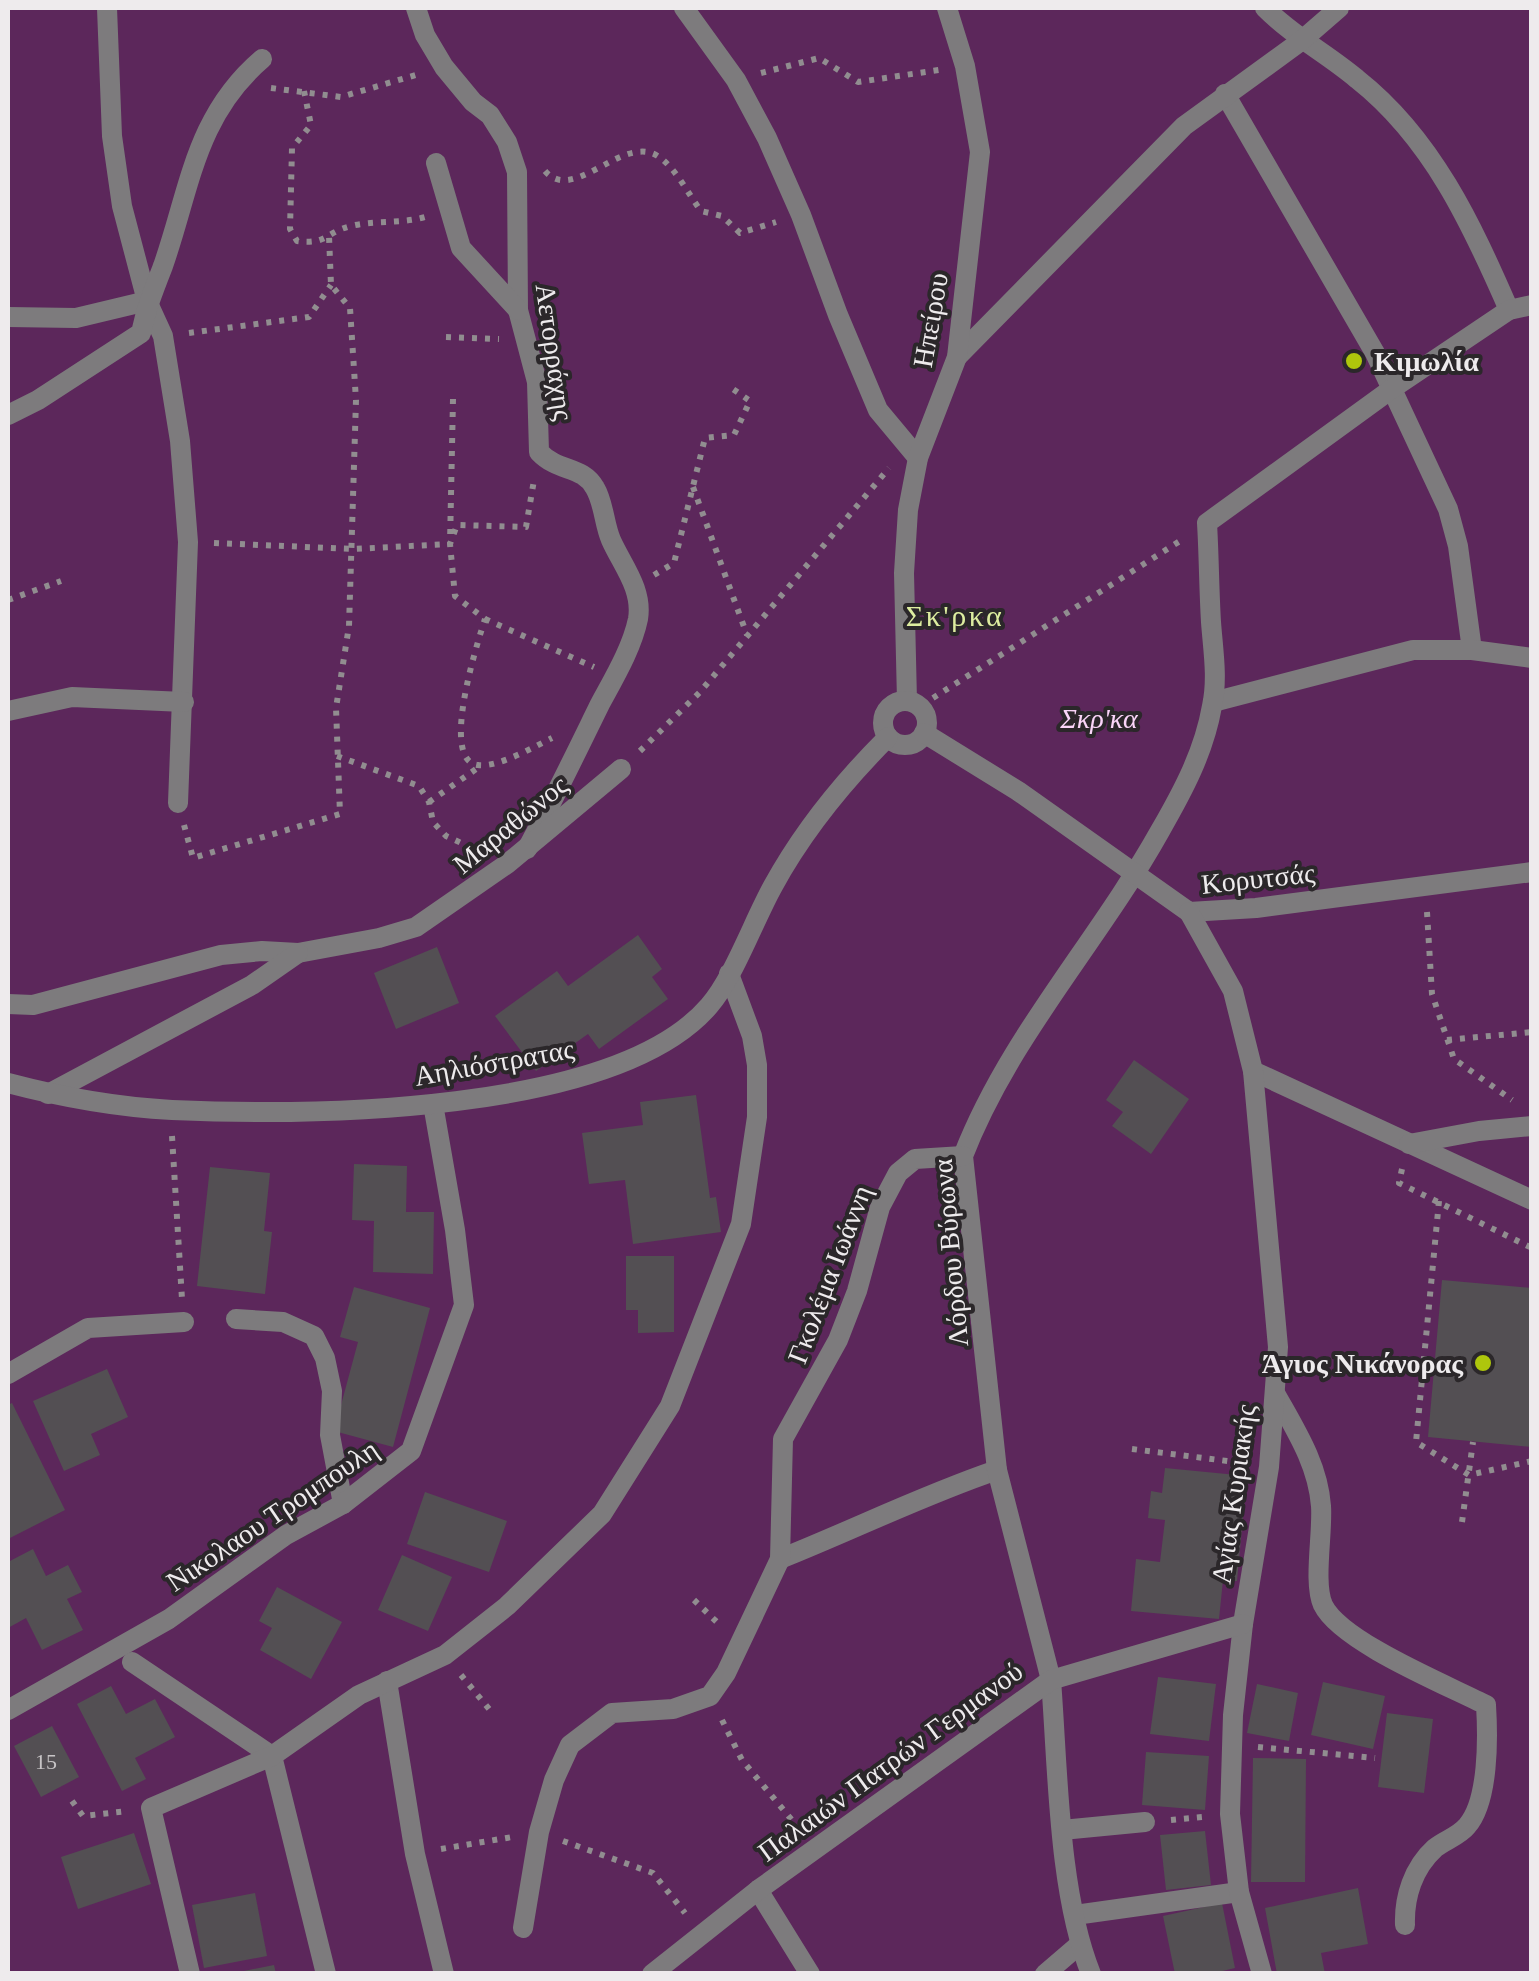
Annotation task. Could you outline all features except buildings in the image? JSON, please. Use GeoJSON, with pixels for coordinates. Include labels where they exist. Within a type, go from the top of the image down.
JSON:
{"type":"FeatureCollection","features":[{"type":"Feature","properties":{"kind":"street"},"geometry":{"type":"LineString","coordinates":[[107,8],[112,136],[122,206],[148,301],[163,336],[180,441],[188,542],[178,803]]}},
{"type":"Feature","properties":{"kind":"street","name":"Αετορράχης"},"geometry":{"type":"LineString","coordinates":[[416,8],[425,34],[444,67],[473,102],[490,115],[507,142],[517,172],[518,310],[536,382],[539,452],[552,466],[579,471],[595,487],[611,541],[635,588],[638,617],[625,654],[526,849]]}},
{"type":"Feature","properties":{"kind":"street"},"geometry":{"type":"LineString","coordinates":[[684,8],[736,80],[801,214],[878,410],[918,458]]}},
{"type":"Feature","properties":{"kind":"street","name":"Ηπείρου"},"geometry":{"type":"LineString","coordinates":[[914,704],[904,573],[908,510],[918,458],[957,357],[980,152],[964,66],[947,8]]}},
{"type":"Feature","properties":{"kind":"street"},"geometry":{"type":"LineString","coordinates":[[1265,8],[1301,41],[1356,78],[1393,112],[1424,150],[1453,191],[1509,310]]}},
{"type":"Feature","properties":{"kind":"street"},"geometry":{"type":"LineString","coordinates":[[957,357],[1184,126],[1301,41],[1339,8]]}},
{"type":"Feature","properties":{"kind":"street"},"geometry":{"type":"LineString","coordinates":[[8,415],[141,333],[194,158],[214,117],[255,65]]}},
{"type":"Feature","properties":{"kind":"street"},"geometry":{"type":"LineString","coordinates":[[1225,94],[1375,353],[1448,509],[1458,546],[1472,650]]}},
{"type":"Feature","properties":{"kind":"street"},"geometry":{"type":"LineString","coordinates":[[436,164],[462,248],[518,310]]}},
{"type":"Feature","properties":{"kind":"street"},"geometry":{"type":"LineString","coordinates":[[8,317],[76,318],[148,301]]}},
{"type":"Feature","properties":{"kind":"street"},"geometry":{"type":"LineString","coordinates":[[1208,524],[1392,388],[1509,310],[1532,304]]}},
{"type":"Feature","properties":{"kind":"street","name":"Λόρδου Βύρωνα"},"geometry":{"type":"LineString","coordinates":[[1092,1974],[1080,1944],[1062,1830],[1052,1680],[997,1470],[964,1156],[999,1076],[1134,876],[1202,750],[1213,702],[1215,669],[1208,524]]}},
{"type":"Feature","properties":{"kind":"street"},"geometry":{"type":"LineString","coordinates":[[1213,702],[1413,650],[1472,650],[1532,658]]}},
{"type":"Feature","properties":{"kind":"street"},"geometry":{"type":"LineString","coordinates":[[8,711],[72,698],[184,702]]}},
{"type":"Feature","properties":{"kind":"street"},"geometry":{"type":"LineString","coordinates":[[914,704],[926,714],[924,733],[911,744],[895,742],[888,737],[883,722],[888,709],[914,704]]}},
{"type":"Feature","properties":{"kind":"street","name":"Κορυτσάς"},"geometry":{"type":"LineString","coordinates":[[924,733],[1018,791],[1189,912],[1256,908],[1532,872]]}},
{"type":"Feature","properties":{"kind":"street","name":"Αηλιόστρατας"},"geometry":{"type":"LineString","coordinates":[[8,1083],[48,1094],[170,1110],[308,1111],[433,1104],[544,1087],[625,1062],[677,1036],[710,1006],[775,882],[810,828],[888,737]]}},
{"type":"Feature","properties":{"kind":"street","name":"Μαραθώνος"},"geometry":{"type":"LineString","coordinates":[[8,1004],[33,1005],[221,955],[298,953],[416,927],[507,864],[621,769]]}},
{"type":"Feature","properties":{"kind":"street","name":"Αγίας Κυριακής"},"geometry":{"type":"LineString","coordinates":[[1189,912],[1232,991],[1253,1072],[1278,1347],[1269,1467],[1243,1624],[1230,1814],[1239,1892],[1262,1974]]}},
{"type":"Feature","properties":{"kind":"street"},"geometry":{"type":"LineString","coordinates":[[48,1094],[252,985],[298,953]]}},
{"type":"Feature","properties":{"kind":"street"},"geometry":{"type":"LineString","coordinates":[[190,1974],[151,1808],[272,1756],[358,1694],[445,1655],[562,1556],[602,1514],[640,1459],[681,1380],[742,1224],[756,1117],[757,1065],[752,1036],[730,974]]}},
{"type":"Feature","properties":{"kind":"street"},"geometry":{"type":"LineString","coordinates":[[1253,1072],[1532,1200]]}},
{"type":"Feature","properties":{"kind":"street","name":"Νικολαου Τρομπουλη"},"geometry":{"type":"LineString","coordinates":[[8,1710],[169,1620],[286,1535],[343,1504],[411,1451],[464,1305],[433,1104]]}},
{"type":"Feature","properties":{"kind":"street"},"geometry":{"type":"LineString","coordinates":[[1409,1144],[1523,1127]]}},
{"type":"Feature","properties":{"kind":"street","name":"Γκολέμα Ιωάννη"},"geometry":{"type":"LineString","coordinates":[[710,1696],[726,1673],[780,1558],[783,1438],[838,1340],[857,1291],[880,1207],[898,1173],[915,1159],[964,1156]]}},
{"type":"Feature","properties":{"kind":"street"},"geometry":{"type":"LineString","coordinates":[[236,1319],[283,1322],[314,1336],[325,1358],[332,1390],[330,1436],[343,1504]]}},
{"type":"Feature","properties":{"kind":"street"},"geometry":{"type":"LineString","coordinates":[[8,1374],[88,1328],[184,1322]]}},
{"type":"Feature","properties":{"kind":"street"},"geometry":{"type":"LineString","coordinates":[[1275,1393],[1313,1463],[1321,1502],[1318,1580],[1324,1606],[1350,1634],[1486,1705],[1488,1744],[1476,1811],[1466,1828],[1434,1849],[1412,1881],[1404,1908],[1404,1926]]}},
{"type":"Feature","properties":{"kind":"street"},"geometry":{"type":"LineString","coordinates":[[780,1558],[852,1531],[927,1494],[997,1470]]}},
{"type":"Feature","properties":{"kind":"street","name":"Παλαιών Πατρών Γερμανού"},"geometry":{"type":"LineString","coordinates":[[652,1974],[758,1890],[1052,1680],[1243,1624]]}},
{"type":"Feature","properties":{"kind":"street"},"geometry":{"type":"LineString","coordinates":[[132,1662],[272,1756],[326,1974]]}},
{"type":"Feature","properties":{"kind":"street"},"geometry":{"type":"LineString","coordinates":[[387,1681],[415,1854],[444,1974]]}},
{"type":"Feature","properties":{"kind":"street"},"geometry":{"type":"LineString","coordinates":[[523,1928],[539,1832],[554,1780],[570,1746],[612,1713],[674,1708],[710,1696]]}},
{"type":"Feature","properties":{"kind":"street"},"geometry":{"type":"LineString","coordinates":[[1062,1830],[1145,1822]]}},
{"type":"Feature","properties":{"kind":"street"},"geometry":{"type":"LineString","coordinates":[[758,1890],[810,1974]]}},
{"type":"Feature","properties":{"kind":"street"},"geometry":{"type":"LineString","coordinates":[[1075,1915],[1239,1892]]}},
{"type":"Feature","properties":{"kind":"street"},"geometry":{"type":"LineString","coordinates":[[1045,1974],[1080,1944]]}},
{"type":"Feature","properties":{"kind":"path"},"geometry":{"type":"LineString","coordinates":[[736,80],[819,58],[858,82],[964,66]]}},
{"type":"Feature","properties":{"kind":"path"},"geometry":{"type":"LineString","coordinates":[[255,65],[274,90],[342,97],[444,67]]}},
{"type":"Feature","properties":{"kind":"path"},"geometry":{"type":"LineString","coordinates":[[304,91],[312,125],[292,148],[290,229],[297,241],[315,244],[350,226],[403,223],[450,210]]}},
{"type":"Feature","properties":{"kind":"path"},"geometry":{"type":"LineString","coordinates":[[540,164],[550,176],[565,180],[631,153],[650,152],[666,162],[701,212],[722,216],[740,233],[801,214]]}},
{"type":"Feature","properties":{"kind":"path"},"geometry":{"type":"LineString","coordinates":[[163,336],[309,318],[331,285],[329,236]]}},
{"type":"Feature","properties":{"kind":"path"},"geometry":{"type":"LineString","coordinates":[[193,858],[340,814],[336,708],[350,626],[356,400],[350,308],[331,285]]}},
{"type":"Feature","properties":{"kind":"path"},"geometry":{"type":"LineString","coordinates":[[446,337],[525,340]]}},
{"type":"Feature","properties":{"kind":"path"},"geometry":{"type":"LineString","coordinates":[[674,562],[704,438],[734,434],[750,401],[730,387]]}},
{"type":"Feature","properties":{"kind":"path"},"geometry":{"type":"LineString","coordinates":[[454,399],[450,544],[455,596],[485,619],[564,654]]}},
{"type":"Feature","properties":{"kind":"path"},"geometry":{"type":"LineString","coordinates":[[450,544],[457,526],[526,528],[539,452]]}},
{"type":"Feature","properties":{"kind":"path"},"geometry":{"type":"LineString","coordinates":[[621,769],[700,692],[884,470],[918,458]]}},
{"type":"Feature","properties":{"kind":"path"},"geometry":{"type":"LineString","coordinates":[[693,487],[748,637]]}},
{"type":"Feature","properties":{"kind":"path"},"geometry":{"type":"LineString","coordinates":[[914,704],[1208,524]]}},
{"type":"Feature","properties":{"kind":"path"},"geometry":{"type":"LineString","coordinates":[[188,542],[354,549],[450,544]]}},
{"type":"Feature","properties":{"kind":"path"},"geometry":{"type":"LineString","coordinates":[[8,600],[61,580]]}},
{"type":"Feature","properties":{"kind":"path"},"geometry":{"type":"LineString","coordinates":[[480,766],[468,762],[461,736],[467,676],[485,619]]}},
{"type":"Feature","properties":{"kind":"path"},"geometry":{"type":"LineString","coordinates":[[429,802],[480,766],[514,756],[558,735],[584,738]]}},
{"type":"Feature","properties":{"kind":"path"},"geometry":{"type":"LineString","coordinates":[[337,756],[419,786],[429,802],[432,822],[446,836],[507,864]]}},
{"type":"Feature","properties":{"kind":"path"},"geometry":{"type":"LineString","coordinates":[[1426,886],[1432,994],[1454,1059],[1512,1097],[1523,1127]]}},
{"type":"Feature","properties":{"kind":"path"},"geometry":{"type":"LineString","coordinates":[[1448,1040],[1532,1032]]}},
{"type":"Feature","properties":{"kind":"path"},"geometry":{"type":"LineString","coordinates":[[170,1110],[184,1322]]}},
{"type":"Feature","properties":{"kind":"path"},"geometry":{"type":"LineString","coordinates":[[1399,1183],[1532,1248]]}},
{"type":"Feature","properties":{"kind":"path"},"geometry":{"type":"LineString","coordinates":[[1440,1201],[1416,1442],[1469,1475],[1532,1461]]}},
{"type":"Feature","properties":{"kind":"path"},"geometry":{"type":"LineString","coordinates":[[1462,1522],[1474,1442]]}},
{"type":"Feature","properties":{"kind":"path"},"geometry":{"type":"LineString","coordinates":[[1132,1449],[1269,1467]]}},
{"type":"Feature","properties":{"kind":"path"},"geometry":{"type":"LineString","coordinates":[[445,1655],[494,1714]]}},
{"type":"Feature","properties":{"kind":"path"},"geometry":{"type":"LineString","coordinates":[[710,1696],[742,1760],[816,1848]]}},
{"type":"Feature","properties":{"kind":"path"},"geometry":{"type":"LineString","coordinates":[[1232,1745],[1375,1758]]}},
{"type":"Feature","properties":{"kind":"path"},"geometry":{"type":"LineString","coordinates":[[72,1802],[82,1816],[151,1808]]}},
{"type":"Feature","properties":{"kind":"path"},"geometry":{"type":"LineString","coordinates":[[1145,1822],[1230,1814]]}},
{"type":"Feature","properties":{"kind":"path"},"geometry":{"type":"LineString","coordinates":[[415,1854],[539,1832],[653,1873],[701,1932]]}},
{"type":"Feature","properties":{"kind":"green space","name":"Σκρ'κα"},"geometry":{"type":"Polygon","coordinates":[[[8,8],[1531,8],[1531,1973],[8,1974],[8,8]]]}},
{"type":"Feature","properties":{"kind":"place","name":"Κιμωλία"},"geometry":{"type":"Point","coordinates":[1354,361]}},
{"type":"Feature","properties":{"kind":"place","name":"Άγιος Νικάνορας"},"geometry":{"type":"Point","coordinates":[1483,1363]}},
{"type":"Feature","properties":{"kind":"district","name":"Σκ'ρκα"},"geometry":{"type":"Point","coordinates":[955,616]}}]}
